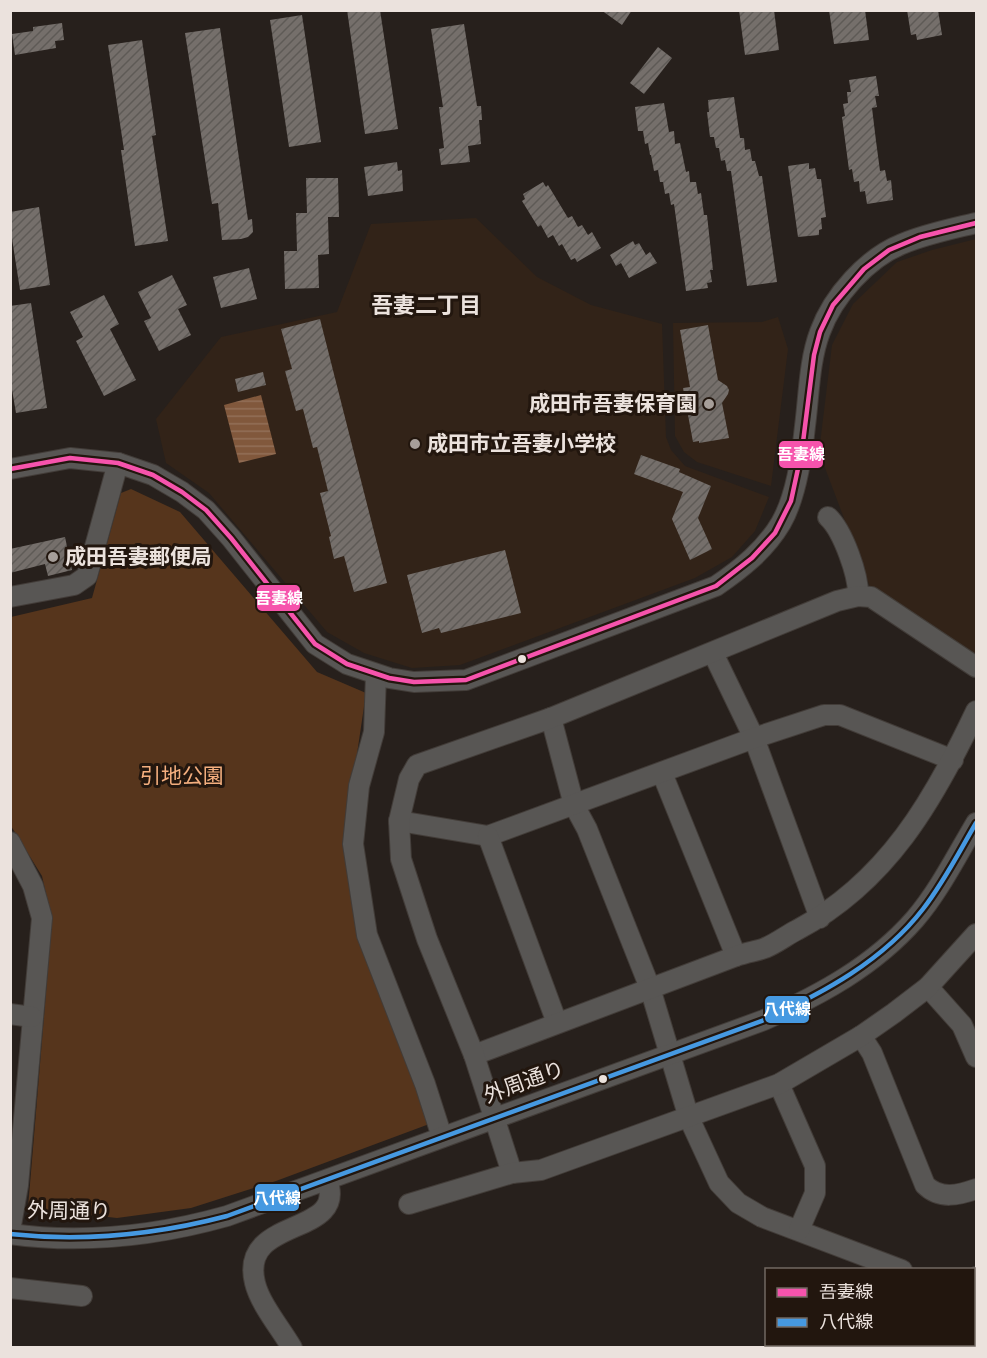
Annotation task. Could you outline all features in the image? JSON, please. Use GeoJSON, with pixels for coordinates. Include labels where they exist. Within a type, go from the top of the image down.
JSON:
{"type":"FeatureCollection","features":[{"type":"Feature","properties":{"kind":"street"},"geometry":{"type":"LineString","coordinates":[[10,469],[70,458],[118,463],[153,475],[206,510],[315,644],[347,664],[376,675],[414,682],[466,680],[716,586],[744,567],[764,547],[782,522],[794,487],[801,458],[813,356],[820,332],[831,310],[869,264],[899,245],[930,234],[976,223]]}},
{"type":"Feature","properties":{"kind":"street"},"geometry":{"type":"LineString","coordinates":[[10,597],[74,585],[87,576],[118,463]]}},
{"type":"Feature","properties":{"kind":"street"},"geometry":{"type":"LineString","coordinates":[[828,517],[836,525],[859,584],[858,596]]}},
{"type":"Feature","properties":{"kind":"street"},"geometry":{"type":"LineString","coordinates":[[512,1173],[474,1055],[427,939],[401,858],[399,821],[409,779],[417,765],[551,718],[837,601],[858,596],[871,597],[976,667]]}},
{"type":"Feature","properties":{"kind":"street"},"geometry":{"type":"LineString","coordinates":[[713,653],[754,738],[820,918]]}},
{"type":"Feature","properties":{"kind":"street"},"geometry":{"type":"LineString","coordinates":[[376,675],[374,732],[359,786],[353,844],[368,935],[425,1084],[442,1137]]}},
{"type":"Feature","properties":{"kind":"street"},"geometry":{"type":"LineString","coordinates":[[474,1055],[736,956],[767,947],[820,918],[879,868],[908,834],[943,779],[976,711]]}},
{"type":"Feature","properties":{"kind":"street"},"geometry":{"type":"LineString","coordinates":[[399,821],[488,836],[754,738],[824,715],[840,715],[953,760]]}},
{"type":"Feature","properties":{"kind":"street"},"geometry":{"type":"LineString","coordinates":[[551,718],[574,805],[587,829],[650,988],[689,1118],[719,1183],[728,1194],[747,1209],[899,1268]]}},
{"type":"Feature","properties":{"kind":"street"},"geometry":{"type":"LineString","coordinates":[[662,773],[736,956]]}},
{"type":"Feature","properties":{"kind":"street","name":"外周通り"},"geometry":{"type":"LineString","coordinates":[[10,1232],[27,1236],[97,1238],[131,1236],[227,1216],[764,1020],[806,1001],[863,966],[900,935],[934,893],[976,823]]}},
{"type":"Feature","properties":{"kind":"street"},"geometry":{"type":"LineString","coordinates":[[488,836],[557,1023]]}},
{"type":"Feature","properties":{"kind":"street"},"geometry":{"type":"LineString","coordinates":[[10,842],[33,886],[42,918],[42,934],[15,1156],[10,1232]]}},
{"type":"Feature","properties":{"kind":"street"},"geometry":{"type":"LineString","coordinates":[[409,1204],[512,1173],[541,1170],[778,1084],[861,1036],[928,987],[976,933]]}},
{"type":"Feature","properties":{"kind":"street"},"geometry":{"type":"LineString","coordinates":[[928,987],[962,1025],[976,1056]]}},
{"type":"Feature","properties":{"kind":"street"},"geometry":{"type":"LineString","coordinates":[[10,1014],[32,1017]]}},
{"type":"Feature","properties":{"kind":"street"},"geometry":{"type":"LineString","coordinates":[[861,1036],[872,1053],[925,1185],[930,1190],[948,1196],[957,1196],[976,1189]]}},
{"type":"Feature","properties":{"kind":"street"},"geometry":{"type":"LineString","coordinates":[[778,1084],[815,1166],[815,1193],[799,1230]]}},
{"type":"Feature","properties":{"kind":"street"},"geometry":{"type":"LineString","coordinates":[[292,1347],[258,1293],[255,1282],[255,1261],[263,1245],[271,1238],[318,1216],[326,1209],[330,1200],[327,1180]]}},
{"type":"Feature","properties":{"kind":"street"},"geometry":{"type":"LineString","coordinates":[[10,1288],[82,1296]]}},
{"type":"Feature","properties":{"kind":"shaded area","name":"成田市立吾妻小学校"},"geometry":{"type":"Polygon","coordinates":[[[476,218],[537,277],[591,305],[662,324],[666,437],[671,450],[685,466],[769,497],[755,531],[732,557],[695,578],[460,665],[412,668],[364,653],[327,632],[209,493],[166,463],[156,419],[221,337],[337,312],[371,224],[476,218]]]}},
{"type":"Feature","properties":{"kind":"shaded area"},"geometry":{"type":"Polygon","coordinates":[[[976,239],[976,660],[873,595],[819,452],[832,345],[853,304],[897,262],[976,239]]]}},
{"type":"Feature","properties":{"kind":"shaded area"},"geometry":{"type":"Polygon","coordinates":[[[778,317],[788,349],[771,486],[697,462],[684,452],[675,436],[673,323],[762,322],[778,317]]]}},
{"type":"Feature","properties":{"kind":"shaded area"},"geometry":{"type":"Polygon","coordinates":[[[261,395],[276,454],[239,463],[224,405],[261,395]]]}},
{"type":"Feature","properties":{"kind":"green space","name":"引地公園"},"geometry":{"type":"Polygon","coordinates":[[[131,489],[180,512],[317,672],[366,693],[344,842],[432,1123],[276,1181],[191,1208],[117,1218],[28,1208],[52,920],[42,876],[11,826],[11,617],[92,598],[121,493],[131,489]]]}},
{"type":"Feature","properties":{"kind":"building"},"geometry":{"type":"Polygon","coordinates":[[[347,10],[380,10],[398,129],[365,134],[347,10]]]}},
{"type":"Feature","properties":{"kind":"building"},"geometry":{"type":"Polygon","coordinates":[[[601,10],[632,10],[622,25],[601,10]]]}},
{"type":"Feature","properties":{"kind":"building"},"geometry":{"type":"Polygon","coordinates":[[[739,10],[774,10],[779,50],[745,55],[739,10]]]}},
{"type":"Feature","properties":{"kind":"building"},"geometry":{"type":"Polygon","coordinates":[[[829,10],[865,10],[869,40],[834,44],[829,10]]]}},
{"type":"Feature","properties":{"kind":"building"},"geometry":{"type":"Polygon","coordinates":[[[907,10],[938,10],[942,35],[917,40],[916,34],[911,35],[907,10]]]}},
{"type":"Feature","properties":{"kind":"building"},"geometry":{"type":"Polygon","coordinates":[[[302,15],[321,142],[289,147],[270,20],[302,15]]]}},
{"type":"Feature","properties":{"kind":"building"},"geometry":{"type":"Polygon","coordinates":[[[62,23],[64,40],[55,41],[56,48],[15,55],[12,34],[33,31],[33,27],[62,23]]]}},
{"type":"Feature","properties":{"kind":"building"},"geometry":{"type":"Polygon","coordinates":[[[464,24],[477,106],[481,106],[482,120],[479,120],[481,144],[468,146],[470,162],[441,165],[439,149],[444,148],[439,107],[443,107],[431,29],[464,24]]]}},
{"type":"Feature","properties":{"kind":"building"},"geometry":{"type":"Polygon","coordinates":[[[220,28],[248,220],[252,219],[253,232],[241,239],[222,240],[218,203],[212,204],[185,33],[220,28]]]}},
{"type":"Feature","properties":{"kind":"building"},"geometry":{"type":"Polygon","coordinates":[[[142,40],[156,135],[152,136],[168,241],[135,246],[121,150],[124,150],[108,45],[142,40]]]}},
{"type":"Feature","properties":{"kind":"building"},"geometry":{"type":"Polygon","coordinates":[[[658,47],[672,58],[644,94],[630,83],[658,47]]]}},
{"type":"Feature","properties":{"kind":"building"},"geometry":{"type":"Polygon","coordinates":[[[876,76],[879,96],[875,96],[877,107],[872,108],[880,171],[885,170],[887,181],[891,180],[893,200],[867,204],[865,191],[860,192],[859,181],[854,182],[852,169],[849,170],[842,117],[845,116],[843,104],[848,103],[847,92],[851,92],[849,80],[876,76]]]}},
{"type":"Feature","properties":{"kind":"building"},"geometry":{"type":"Polygon","coordinates":[[[734,97],[740,138],[744,138],[745,150],[750,149],[752,161],[755,161],[759,176],[762,176],[777,282],[747,286],[731,171],[727,171],[725,160],[721,161],[714,137],[710,137],[708,100],[734,97]]]}},
{"type":"Feature","properties":{"kind":"building"},"geometry":{"type":"Polygon","coordinates":[[[664,103],[669,132],[674,131],[675,144],[680,143],[686,172],[689,171],[690,182],[696,182],[698,194],[701,193],[704,215],[707,215],[713,270],[710,270],[712,282],[707,283],[708,288],[686,291],[674,204],[671,205],[669,193],[665,194],[658,170],[654,171],[643,131],[638,131],[635,107],[664,103]]]}},
{"type":"Feature","properties":{"kind":"building"},"geometry":{"type":"Polygon","coordinates":[[[397,162],[398,171],[402,170],[403,191],[368,196],[364,167],[397,162]]]}},
{"type":"Feature","properties":{"kind":"building"},"geometry":{"type":"Polygon","coordinates":[[[809,163],[809,169],[815,168],[817,179],[821,179],[826,217],[821,218],[822,229],[819,230],[819,235],[798,237],[788,166],[809,163]]]}},
{"type":"Feature","properties":{"kind":"building"},"geometry":{"type":"Polygon","coordinates":[[[306,178],[338,178],[339,217],[328,217],[329,254],[318,255],[319,288],[285,289],[284,251],[297,251],[296,213],[307,213],[306,178]]]}},
{"type":"Feature","properties":{"kind":"building"},"geometry":{"type":"Polygon","coordinates":[[[543,182],[546,187],[548,185],[568,218],[572,216],[578,227],[582,225],[588,235],[592,232],[601,248],[577,262],[575,258],[571,260],[562,244],[559,246],[553,235],[548,238],[541,225],[538,227],[522,201],[525,199],[523,194],[543,182]]]}},
{"type":"Feature","properties":{"kind":"building"},"geometry":{"type":"Polygon","coordinates":[[[39,207],[50,285],[20,290],[10,212],[39,207]]]}},
{"type":"Feature","properties":{"kind":"building"},"geometry":{"type":"Polygon","coordinates":[[[633,241],[635,245],[639,243],[646,255],[650,252],[657,263],[629,278],[621,263],[616,266],[610,255],[633,241]]]}},
{"type":"Feature","properties":{"kind":"building"},"geometry":{"type":"Polygon","coordinates":[[[249,268],[257,299],[221,308],[213,277],[249,268]]]}},
{"type":"Feature","properties":{"kind":"building"},"geometry":{"type":"Polygon","coordinates":[[[172,275],[187,305],[178,309],[191,335],[159,351],[144,321],[151,318],[138,292],[172,275]]]}},
{"type":"Feature","properties":{"kind":"building"},"geometry":{"type":"Polygon","coordinates":[[[104,295],[119,324],[110,329],[136,380],[104,396],[76,341],[83,337],[70,312],[104,295]]]}},
{"type":"Feature","properties":{"kind":"building"},"geometry":{"type":"Polygon","coordinates":[[[31,303],[47,408],[16,413],[10,378],[10,306],[31,303]]]}},
{"type":"Feature","properties":{"kind":"building"},"geometry":{"type":"Polygon","coordinates":[[[320,319],[387,583],[354,592],[344,556],[334,559],[329,537],[331,536],[320,493],[328,491],[317,447],[313,448],[303,409],[296,411],[285,371],[292,369],[281,329],[320,319]]]}},
{"type":"Feature","properties":{"kind":"building"},"geometry":{"type":"Polygon","coordinates":[[[708,325],[718,380],[729,390],[722,403],[729,438],[699,443],[699,441],[693,442],[683,388],[690,387],[680,330],[708,325]]]}},
{"type":"Feature","properties":{"kind":"building"},"geometry":{"type":"Polygon","coordinates":[[[263,372],[266,385],[238,392],[235,379],[263,372]]]}},
{"type":"Feature","properties":{"kind":"building"},"geometry":{"type":"Polygon","coordinates":[[[641,455],[680,469],[679,472],[711,486],[698,518],[712,549],[690,560],[672,519],[683,492],[634,474],[641,455]]]}},
{"type":"Feature","properties":{"kind":"building"},"geometry":{"type":"Polygon","coordinates":[[[65,537],[72,570],[48,576],[45,564],[10,573],[10,549],[65,537]]]}},
{"type":"Feature","properties":{"kind":"building"},"geometry":{"type":"Polygon","coordinates":[[[505,550],[521,613],[441,633],[439,628],[422,633],[407,575],[505,550]]]}},
{"type":"Feature","properties":{"kind":"transit line","name":"吾妻線"},"geometry":{"type":"LineString","coordinates":[[10,469],[70,458],[118,463],[153,475],[206,510],[315,644],[347,664],[389,678],[414,682],[466,680],[716,586],[752,558],[775,533],[791,501],[802,450],[814,355],[820,332],[833,305],[864,269],[889,250],[920,237],[976,223]]}},
{"type":"Feature","properties":{"kind":"transit line","name":"八代線"},"geometry":{"type":"LineString","coordinates":[[10,1234],[65,1237],[120,1235],[173,1228],[227,1216],[764,1020],[830,987],[871,960],[890,944],[931,899],[976,823]]}},
{"type":"Feature","properties":{"kind":"place","name":"成田市吾妻保育園"},"geometry":{"type":"Point","coordinates":[709,404]}},
{"type":"Feature","properties":{"kind":"place","name":"成田市立吾妻小学校"},"geometry":{"type":"Point","coordinates":[415,444]}},
{"type":"Feature","properties":{"kind":"place","name":"成田吾妻郵便局"},"geometry":{"type":"Point","coordinates":[53,557]}},
{"type":"Feature","properties":{"kind":"district","name":"吾妻二丁目"},"geometry":{"type":"Point","coordinates":[426,305]}}]}
